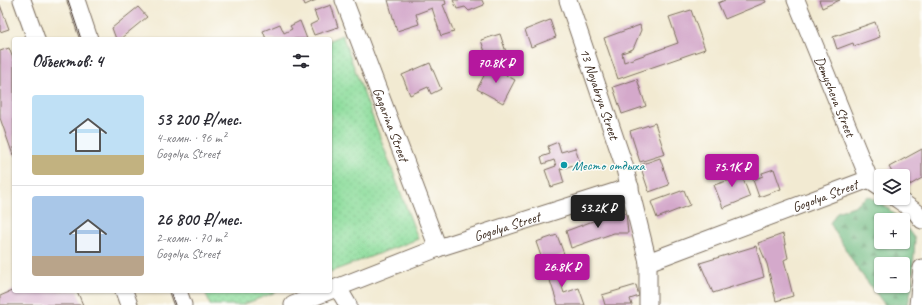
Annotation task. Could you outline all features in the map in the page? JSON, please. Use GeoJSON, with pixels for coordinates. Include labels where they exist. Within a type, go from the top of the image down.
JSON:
{"type":"FeatureCollection","features":[{"type":"Feature","properties":{"kind":"street"},"geometry":{"type":"LineString","coordinates":[[22,0],[35,37]]}},
{"type":"Feature","properties":{"kind":"street"},"geometry":{"type":"LineString","coordinates":[[76,0],[89,37]]}},
{"type":"Feature","properties":{"kind":"street","name":"Gagarina Street"},"geometry":{"type":"LineString","coordinates":[[344,0],[438,248]]}},
{"type":"Feature","properties":{"kind":"street","name":"13 Noyabrya Street"},"geometry":{"type":"LineString","coordinates":[[568,0],[624,165],[630,187]]}},
{"type":"Feature","properties":{"kind":"street","name":"Demysheva Street"},"geometry":{"type":"LineString","coordinates":[[796,0],[874,181]]}},
{"type":"Feature","properties":{"kind":"street","name":"Gogolya Street"},"geometry":{"type":"LineString","coordinates":[[648,262],[874,183]]}},
{"type":"Feature","properties":{"kind":"street"},"geometry":{"type":"LineString","coordinates":[[630,187],[648,262],[648,305]]}},
{"type":"Feature","properties":{"kind":"street","name":"Gogolya Street"},"geometry":{"type":"LineString","coordinates":[[332,290],[438,248],[630,187]]}},
{"type":"Feature","properties":{"kind":"street"},"geometry":{"type":"LineString","coordinates":[[910,205],[920,210]]}},
{"type":"Feature","properties":{"kind":"street"},"geometry":{"type":"LineString","coordinates":[[918,305],[922,268]]}},
{"type":"Feature","properties":{"kind":"street"},"geometry":{"type":"LineString","coordinates":[[338,288],[348,305]]}},
{"type":"Feature","properties":{"kind":"street"},"geometry":{"type":"LineString","coordinates":[[125,293],[129,305]]}},
{"type":"Feature","properties":{"kind":"street"},"geometry":{"type":"LineString","coordinates":[[179,293],[183,305]]}},
{"type":"Feature","properties":{"kind":"street","name":"Gogolya Street"},"geometry":{"type":"LineString","coordinates":[[293,305],[325,293]]}},
{"type":"Feature","properties":{"kind":"green space"},"geometry":{"type":"Polygon","coordinates":[[[342,35],[418,239],[332,271],[332,39],[342,35]]]}},
{"type":"Feature","properties":{"kind":"green space"},"geometry":{"type":"Polygon","coordinates":[[[868,196],[874,199],[874,205],[884,205],[893,213],[874,213],[874,249],[910,249],[910,232],[915,239],[912,286],[908,305],[885,305],[876,293],[910,293],[910,257],[874,257],[874,291],[856,267],[830,223],[837,212],[854,206],[868,196]]]}},
{"type":"Feature","properties":{"kind":"green space"},"geometry":{"type":"Polygon","coordinates":[[[206,293],[274,293],[242,305],[210,305],[206,293]]]}},
{"type":"Feature","properties":{"kind":"building"},"geometry":{"type":"Polygon","coordinates":[[[303,0],[316,0],[305,5],[303,0]]]}},
{"type":"Feature","properties":{"kind":"building"},"geometry":{"type":"Polygon","coordinates":[[[388,0],[445,0],[446,4],[443,5],[454,32],[441,36],[432,8],[416,14],[419,24],[397,31],[388,0]]]}},
{"type":"Feature","properties":{"kind":"building"},"geometry":{"type":"Polygon","coordinates":[[[453,0],[482,0],[484,5],[469,11],[465,7],[457,9],[453,0]]]}},
{"type":"Feature","properties":{"kind":"building"},"geometry":{"type":"Polygon","coordinates":[[[725,0],[765,0],[766,2],[725,19],[718,3],[725,0]]]}},
{"type":"Feature","properties":{"kind":"building"},"geometry":{"type":"Polygon","coordinates":[[[819,0],[840,0],[822,8],[819,0]]]}},
{"type":"Feature","properties":{"kind":"building"},"geometry":{"type":"Polygon","coordinates":[[[0,5],[9,29],[0,32],[0,5]]]}},
{"type":"Feature","properties":{"kind":"building"},"geometry":{"type":"Polygon","coordinates":[[[331,5],[338,27],[314,35],[310,25],[318,21],[314,11],[331,5]]]}},
{"type":"Feature","properties":{"kind":"building"},"geometry":{"type":"Polygon","coordinates":[[[138,7],[147,17],[122,37],[115,37],[112,28],[138,7]]]}},
{"type":"Feature","properties":{"kind":"building"},"geometry":{"type":"Polygon","coordinates":[[[691,10],[705,49],[618,79],[604,38],[640,25],[641,30],[633,49],[622,53],[624,62],[678,43],[669,17],[691,10]]]}},
{"type":"Feature","properties":{"kind":"building"},"geometry":{"type":"Polygon","coordinates":[[[550,20],[556,37],[531,47],[525,30],[550,20]]]}},
{"type":"Feature","properties":{"kind":"building"},"geometry":{"type":"Polygon","coordinates":[[[300,21],[306,37],[265,37],[263,31],[280,24],[284,33],[292,29],[290,26],[300,21]]]}},
{"type":"Feature","properties":{"kind":"building"},"geometry":{"type":"Polygon","coordinates":[[[875,22],[880,37],[854,46],[853,43],[837,49],[833,37],[875,22]]]}},
{"type":"Feature","properties":{"kind":"building"},"geometry":{"type":"Polygon","coordinates":[[[500,34],[507,55],[488,61],[481,40],[500,34]]]}},
{"type":"Feature","properties":{"kind":"building"},"geometry":{"type":"Polygon","coordinates":[[[9,48],[12,56],[12,152],[0,118],[0,51],[9,48]]]}},
{"type":"Feature","properties":{"kind":"building"},"geometry":{"type":"Polygon","coordinates":[[[430,63],[441,89],[431,94],[428,87],[410,95],[402,75],[430,63]]]}},
{"type":"Feature","properties":{"kind":"building"},"geometry":{"type":"Polygon","coordinates":[[[489,66],[515,80],[503,103],[477,89],[489,66]]]}},
{"type":"Feature","properties":{"kind":"building"},"geometry":{"type":"Polygon","coordinates":[[[637,79],[646,106],[622,114],[613,87],[637,79]]]}},
{"type":"Feature","properties":{"kind":"building"},"geometry":{"type":"Polygon","coordinates":[[[655,123],[665,154],[640,162],[630,131],[655,123]]]}},
{"type":"Feature","properties":{"kind":"building","name":"Место отдыха"},"geometry":{"type":"Polygon","coordinates":[[[558,142],[561,152],[575,148],[580,163],[560,169],[564,183],[551,187],[545,170],[556,166],[554,160],[543,164],[541,157],[550,154],[548,146],[558,142]]]}},
{"type":"Feature","properties":{"kind":"building"},"geometry":{"type":"Polygon","coordinates":[[[922,149],[922,178],[910,185],[910,169],[890,169],[889,167],[922,149]]]}},
{"type":"Feature","properties":{"kind":"building"},"geometry":{"type":"Polygon","coordinates":[[[660,158],[669,185],[649,192],[640,165],[660,158]]]}},
{"type":"Feature","properties":{"kind":"building"},"geometry":{"type":"Polygon","coordinates":[[[737,163],[750,197],[723,208],[714,185],[730,180],[725,168],[737,163]]]}},
{"type":"Feature","properties":{"kind":"building"},"geometry":{"type":"Polygon","coordinates":[[[774,169],[781,189],[759,197],[753,180],[763,176],[762,173],[774,169]]]}},
{"type":"Feature","properties":{"kind":"building"},"geometry":{"type":"Polygon","coordinates":[[[684,190],[690,205],[657,218],[651,202],[684,190]]]}},
{"type":"Feature","properties":{"kind":"building"},"geometry":{"type":"Polygon","coordinates":[[[620,211],[626,214],[628,233],[614,233],[571,248],[566,231],[620,211]]]}},
{"type":"Feature","properties":{"kind":"building"},"geometry":{"type":"Polygon","coordinates":[[[783,234],[788,258],[784,260],[793,296],[776,301],[767,264],[758,243],[783,234]]]}},
{"type":"Feature","properties":{"kind":"building"},"geometry":{"type":"Polygon","coordinates":[[[557,235],[564,254],[543,262],[536,242],[557,235]]]}},
{"type":"Feature","properties":{"kind":"building"},"geometry":{"type":"Polygon","coordinates":[[[756,246],[764,277],[713,293],[700,263],[756,246]]]}},
{"type":"Feature","properties":{"kind":"building"},"geometry":{"type":"Polygon","coordinates":[[[553,259],[564,293],[579,288],[585,305],[558,305],[544,262],[553,259]]]}},
{"type":"Feature","properties":{"kind":"building"},"geometry":{"type":"Polygon","coordinates":[[[636,285],[639,296],[630,299],[632,305],[605,305],[602,295],[636,285]]]}},
{"type":"Feature","properties":{"kind":"building"},"geometry":{"type":"Polygon","coordinates":[[[12,291],[12,293],[78,293],[83,305],[0,305],[0,296],[12,291]]]}},
{"type":"Feature","properties":{"kind":"tram line"},"geometry":{"type":"LineString","coordinates":[[68,0],[80,37]]}},
{"type":"Feature","properties":{"kind":"tram line"},"geometry":{"type":"LineString","coordinates":[[171,293],[175,305]]}},
{"type":"Feature","properties":{"kind":"place","name":"Место отдыха"},"geometry":{"type":"Point","coordinates":[564,165]}}]}
